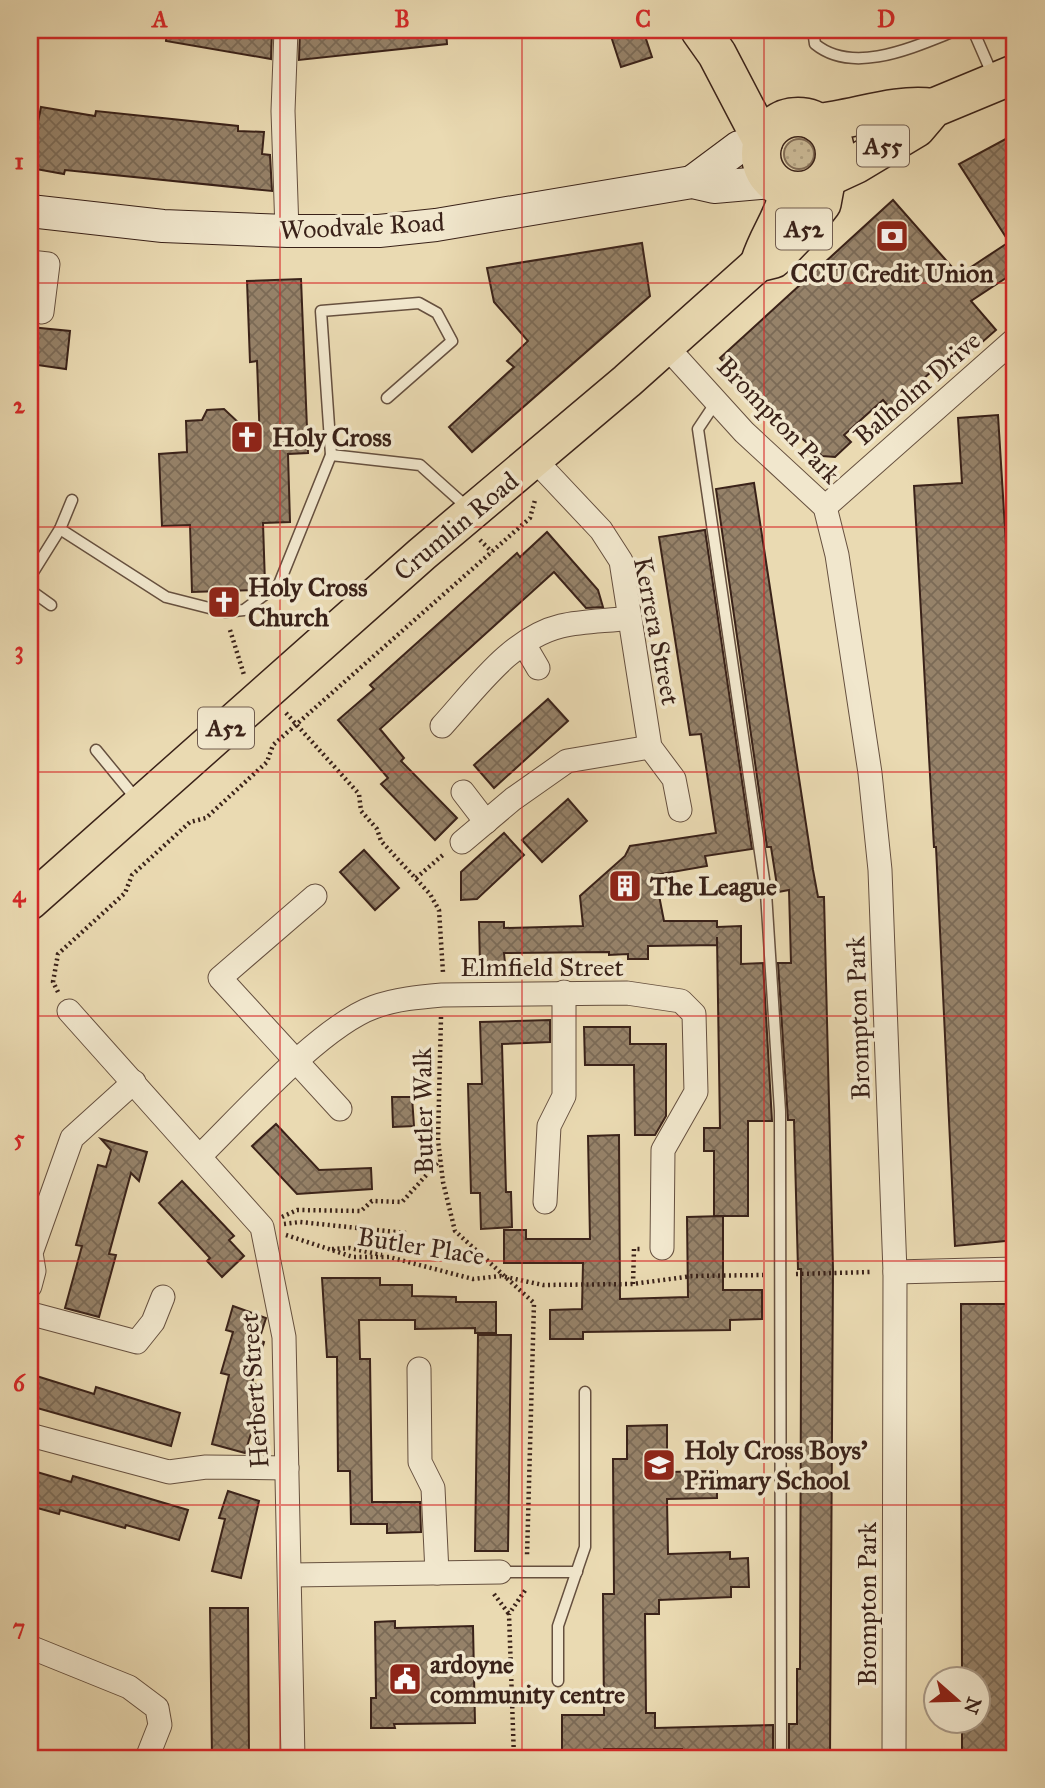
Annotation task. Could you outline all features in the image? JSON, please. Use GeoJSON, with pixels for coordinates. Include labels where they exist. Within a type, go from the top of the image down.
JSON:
{"type":"FeatureCollection","features":[{"type":"Feature","properties":{"kind":"highway"},"geometry":{"type":"LineString","coordinates":[[709,42],[758,89],[814,121]]}},
{"type":"Feature","properties":{"kind":"highway"},"geometry":{"type":"LineString","coordinates":[[709,42],[762,143],[762,164],[780,186]]}},
{"type":"Feature","properties":{"kind":"highway","name":"A55"},"geometry":{"type":"LineString","coordinates":[[780,186],[810,190],[828,177],[856,164],[916,128],[933,108],[1005,78]]}},
{"type":"Feature","properties":{"kind":"highway","name":"A55"},"geometry":{"type":"LineString","coordinates":[[762,143],[768,131],[788,118],[814,121],[855,119],[911,105],[933,108]]}},
{"type":"Feature","properties":{"kind":"highway","name":"A55"},"geometry":{"type":"LineString","coordinates":[[814,121],[831,138],[835,148],[828,177]]}},
{"type":"Feature","properties":{"kind":"main road","name":"Woodvale Road"},"geometry":{"type":"LineString","coordinates":[[692,182],[739,147],[762,143]]}},
{"type":"Feature","properties":{"kind":"main road","name":"Crumlin Road"},"geometry":{"type":"LineString","coordinates":[[37,891],[140,803],[255,685],[472,512],[539,464],[665,345],[758,264],[774,260],[823,204],[828,177]]}},
{"type":"Feature","properties":{"kind":"main road","name":"Woodvale Road"},"geometry":{"type":"LineString","coordinates":[[30,211],[163,226],[287,232],[379,231],[436,225],[692,182],[714,187],[780,186]]}},
{"type":"Feature","properties":{"kind":"main road","name":"Crumlin Road"},"geometry":{"type":"LineString","coordinates":[[758,264],[762,247],[786,204],[780,186]]}},
{"type":"Feature","properties":{"kind":"street"},"geometry":{"type":"LineString","coordinates":[[286,30],[283,111],[287,232]]}},
{"type":"Feature","properties":{"kind":"street"},"geometry":{"type":"LineString","coordinates":[[30,262],[48,264],[42,312]]}},
{"type":"Feature","properties":{"kind":"street","name":"Balholm Drive"},"geometry":{"type":"LineString","coordinates":[[825,507],[1015,339]]}},
{"type":"Feature","properties":{"kind":"street","name":"Brompton Park"},"geometry":{"type":"LineString","coordinates":[[665,345],[695,374],[716,402],[825,507],[837,555],[880,870],[895,1272],[894,1758]]}},
{"type":"Feature","properties":{"kind":"street","name":"Kerrera Street"},"geometry":{"type":"LineString","coordinates":[[539,464],[601,530],[621,561],[653,751]]}},
{"type":"Feature","properties":{"kind":"street"},"geometry":{"type":"LineString","coordinates":[[442,726],[509,655],[524,644],[559,626],[631,618]]}},
{"type":"Feature","properties":{"kind":"street"},"geometry":{"type":"LineString","coordinates":[[524,644],[538,668]]}},
{"type":"Feature","properties":{"kind":"street"},"geometry":{"type":"LineString","coordinates":[[462,842],[513,799],[567,761],[611,753],[653,751],[674,779],[680,810]]}},
{"type":"Feature","properties":{"kind":"street"},"geometry":{"type":"LineString","coordinates":[[463,792],[486,822]]}},
{"type":"Feature","properties":{"kind":"street"},"geometry":{"type":"LineString","coordinates":[[315,896],[220,978],[340,1109]]}},
{"type":"Feature","properties":{"kind":"street"},"geometry":{"type":"LineString","coordinates":[[545,1202],[549,1126],[564,1096],[564,992]]}},
{"type":"Feature","properties":{"kind":"street","name":"Elmfield Street"},"geometry":{"type":"LineString","coordinates":[[200,1156],[296,1062],[352,1018],[373,1008],[411,997],[564,992],[627,993],[681,1001],[694,1014],[696,1092],[663,1150],[662,1248]]}},
{"type":"Feature","properties":{"kind":"street","name":"Herbert Street"},"geometry":{"type":"LineString","coordinates":[[69,1012],[262,1227],[284,1337],[292,1575],[293,1758]]}},
{"type":"Feature","properties":{"kind":"street"},"geometry":{"type":"LineString","coordinates":[[30,1286],[34,1271],[31,1253],[72,1138],[134,1082]]}},
{"type":"Feature","properties":{"kind":"street"},"geometry":{"type":"LineString","coordinates":[[895,1272],[1015,1269]]}},
{"type":"Feature","properties":{"kind":"street"},"geometry":{"type":"LineString","coordinates":[[31,1315],[137,1342],[153,1322],[163,1297]]}},
{"type":"Feature","properties":{"kind":"street"},"geometry":{"type":"LineString","coordinates":[[419,1369],[420,1462],[433,1488],[437,1573]]}},
{"type":"Feature","properties":{"kind":"street"},"geometry":{"type":"LineString","coordinates":[[30,1435],[169,1472],[206,1467],[287,1468]]}},
{"type":"Feature","properties":{"kind":"street"},"geometry":{"type":"LineString","coordinates":[[292,1575],[500,1572]]}},
{"type":"Feature","properties":{"kind":"street"},"geometry":{"type":"LineString","coordinates":[[30,1647],[129,1687],[158,1708],[160,1725],[147,1758]]}},
{"type":"Feature","properties":{"kind":"lane"},"geometry":{"type":"LineString","coordinates":[[813,30],[815,44],[826,53],[856,58],[909,49],[957,30]]}},
{"type":"Feature","properties":{"kind":"lane"},"geometry":{"type":"LineString","coordinates":[[973,30],[1005,78]]}},
{"type":"Feature","properties":{"kind":"lane"},"geometry":{"type":"LineString","coordinates":[[60,529],[166,597],[225,612],[244,610],[279,584],[331,455],[321,312],[419,303],[436,313],[452,341],[387,398]]}},
{"type":"Feature","properties":{"kind":"lane"},"geometry":{"type":"LineString","coordinates":[[716,402],[698,429],[766,893],[780,1111],[781,1758]]}},
{"type":"Feature","properties":{"kind":"lane"},"geometry":{"type":"LineString","coordinates":[[331,455],[420,465],[472,512]]}},
{"type":"Feature","properties":{"kind":"lane"},"geometry":{"type":"LineString","coordinates":[[30,577],[60,529],[72,500]]}},
{"type":"Feature","properties":{"kind":"lane"},"geometry":{"type":"LineString","coordinates":[[30,590],[51,605]]}},
{"type":"Feature","properties":{"kind":"lane"},"geometry":{"type":"LineString","coordinates":[[96,750],[140,803]]}},
{"type":"Feature","properties":{"kind":"lane"},"geometry":{"type":"LineString","coordinates":[[558,1681],[558,1626],[585,1547],[585,1392]]}},
{"type":"Feature","properties":{"kind":"lane"},"geometry":{"type":"LineString","coordinates":[[500,1572],[577,1572]]}},
{"type":"Feature","properties":{"kind":"path","name":"Crumlin Road"},"geometry":{"type":"LineString","coordinates":[[69,1012],[53,982],[58,954],[125,893],[132,875],[151,857],[190,822],[206,818],[267,762],[273,745],[530,518],[539,464]]}},
{"type":"Feature","properties":{"kind":"path"},"geometry":{"type":"LineString","coordinates":[[225,612],[255,685]]}},
{"type":"Feature","properties":{"kind":"path","name":"Butler Walk"},"geometry":{"type":"LineString","coordinates":[[255,685],[297,724],[359,793],[361,811],[377,829],[381,841],[416,878],[439,910],[443,948],[440,1160],[455,1231],[501,1276],[534,1303],[527,1558]]}},
{"type":"Feature","properties":{"kind":"path"},"geometry":{"type":"LineString","coordinates":[[416,878],[462,842]]}},
{"type":"Feature","properties":{"kind":"path","name":"Butler Place"},"geometry":{"type":"LineString","coordinates":[[262,1227],[297,1210],[361,1211],[372,1201],[402,1202],[440,1160]]}},
{"type":"Feature","properties":{"kind":"path"},"geometry":{"type":"LineString","coordinates":[[262,1227],[300,1222],[406,1233]]}},
{"type":"Feature","properties":{"kind":"path","name":"Butler Place"},"geometry":{"type":"LineString","coordinates":[[262,1227],[353,1257],[389,1257],[473,1279],[501,1276],[543,1285],[620,1284],[692,1276],[895,1272]]}},
{"type":"Feature","properties":{"kind":"path"},"geometry":{"type":"LineString","coordinates":[[514,1758],[509,1614],[527,1587],[527,1572]]}},
{"type":"Feature","properties":{"kind":"shaded area"},"geometry":{"type":"Polygon","coordinates":[[[799,139],[810,143],[814,154],[810,165],[799,169],[788,165],[784,154],[788,143],[799,139]]]}},
{"type":"Feature","properties":{"kind":"building"},"geometry":{"type":"Polygon","coordinates":[[[167,30],[272,30],[271,59],[166,41],[167,30]]]}},
{"type":"Feature","properties":{"kind":"building"},"geometry":{"type":"Polygon","coordinates":[[[300,30],[446,30],[447,44],[299,60],[300,30]]]}},
{"type":"Feature","properties":{"kind":"building"},"geometry":{"type":"Polygon","coordinates":[[[609,30],[643,30],[652,57],[621,67],[609,30]]]}},
{"type":"Feature","properties":{"kind":"building"},"geometry":{"type":"Polygon","coordinates":[[[41,107],[95,116],[96,111],[238,126],[238,131],[264,132],[262,154],[270,155],[272,191],[65,170],[64,174],[30,168],[30,131],[36,132],[41,107]]]}},
{"type":"Feature","properties":{"kind":"building"},"geometry":{"type":"Polygon","coordinates":[[[1015,134],[1015,272],[971,301],[996,330],[939,380],[931,372],[890,408],[883,400],[844,435],[851,442],[835,457],[822,456],[779,418],[753,388],[750,391],[720,358],[893,200],[959,275],[1009,242],[959,164],[1015,134]]]}},
{"type":"Feature","properties":{"kind":"building"},"geometry":{"type":"Polygon","coordinates":[[[642,243],[650,296],[472,452],[449,427],[514,367],[507,361],[528,341],[494,302],[487,268],[642,243]]]}},
{"type":"Feature","properties":{"kind":"building","name":"Holy Cross"},"geometry":{"type":"Polygon","coordinates":[[[301,279],[308,453],[288,454],[290,522],[263,523],[265,584],[258,590],[192,592],[190,525],[162,526],[159,454],[187,452],[186,421],[202,420],[207,410],[224,409],[260,443],[257,361],[250,362],[247,281],[301,279]]]}},
{"type":"Feature","properties":{"kind":"building"},"geometry":{"type":"Polygon","coordinates":[[[30,327],[70,331],[66,369],[30,364],[30,327]]]}},
{"type":"Feature","properties":{"kind":"building"},"geometry":{"type":"Polygon","coordinates":[[[998,415],[1015,690],[1015,1240],[955,1246],[936,847],[914,486],[962,483],[958,418],[998,415]]]}},
{"type":"Feature","properties":{"kind":"building"},"geometry":{"type":"Polygon","coordinates":[[[754,483],[813,870],[818,897],[824,897],[833,1269],[830,1758],[789,1758],[789,1724],[797,1724],[797,1669],[800,1669],[801,1269],[798,1269],[794,1120],[788,1120],[778,963],[791,963],[789,890],[778,892],[771,847],[767,847],[716,489],[754,483]]]}},
{"type":"Feature","properties":{"kind":"building"},"geometry":{"type":"Polygon","coordinates":[[[705,530],[752,849],[705,856],[707,866],[655,875],[664,921],[717,921],[717,927],[741,926],[741,964],[763,963],[772,1121],[748,1121],[748,1216],[714,1216],[714,1151],[704,1151],[704,1128],[720,1128],[717,937],[717,945],[648,946],[648,959],[628,959],[628,954],[609,955],[609,952],[504,953],[505,963],[480,964],[479,922],[504,922],[504,928],[583,926],[580,896],[625,856],[630,846],[716,833],[701,734],[690,735],[659,537],[705,530]]]}},
{"type":"Feature","properties":{"kind":"building"},"geometry":{"type":"Polygon","coordinates":[[[547,532],[598,590],[603,607],[586,608],[554,572],[380,729],[404,758],[401,761],[457,818],[435,840],[381,784],[388,778],[338,720],[374,689],[370,685],[517,553],[520,557],[547,532]]]}},
{"type":"Feature","properties":{"kind":"building"},"geometry":{"type":"Polygon","coordinates":[[[548,699],[568,721],[494,788],[474,765],[548,699]]]}},
{"type":"Feature","properties":{"kind":"building"},"geometry":{"type":"Polygon","coordinates":[[[568,799],[587,821],[542,862],[522,840],[568,799]]]}},
{"type":"Feature","properties":{"kind":"building"},"geometry":{"type":"Polygon","coordinates":[[[504,833],[524,855],[477,899],[461,900],[461,872],[504,833]]]}},
{"type":"Feature","properties":{"kind":"building"},"geometry":{"type":"Polygon","coordinates":[[[364,850],[399,888],[375,910],[340,872],[364,850]]]}},
{"type":"Feature","properties":{"kind":"building"},"geometry":{"type":"Polygon","coordinates":[[[550,1020],[550,1042],[502,1044],[506,1192],[511,1192],[512,1227],[481,1229],[480,1193],[471,1193],[468,1084],[482,1084],[480,1022],[550,1020]]]}},
{"type":"Feature","properties":{"kind":"building"},"geometry":{"type":"Polygon","coordinates":[[[584,1027],[630,1027],[630,1044],[666,1044],[666,1116],[655,1135],[635,1135],[634,1065],[585,1065],[584,1027]]]}},
{"type":"Feature","properties":{"kind":"building"},"geometry":{"type":"Polygon","coordinates":[[[392,1097],[412,1097],[414,1126],[393,1127],[392,1097]]]}},
{"type":"Feature","properties":{"kind":"building"},"geometry":{"type":"Polygon","coordinates":[[[276,1124],[319,1170],[371,1168],[372,1189],[297,1194],[252,1146],[276,1124]]]}},
{"type":"Feature","properties":{"kind":"building"},"geometry":{"type":"Polygon","coordinates":[[[619,1135],[620,1299],[688,1297],[687,1217],[723,1216],[723,1290],[762,1290],[762,1319],[730,1320],[730,1330],[583,1332],[583,1339],[550,1339],[550,1310],[582,1309],[583,1263],[504,1263],[504,1230],[526,1230],[526,1239],[590,1239],[588,1136],[619,1135]]]}},
{"type":"Feature","properties":{"kind":"building"},"geometry":{"type":"Polygon","coordinates":[[[101,1139],[147,1152],[139,1181],[131,1173],[109,1254],[116,1255],[99,1317],[65,1308],[82,1246],[76,1245],[98,1165],[106,1167],[111,1150],[101,1139]]]}},
{"type":"Feature","properties":{"kind":"building"},"geometry":{"type":"Polygon","coordinates":[[[182,1181],[234,1236],[229,1240],[244,1256],[222,1277],[207,1261],[210,1258],[159,1203],[182,1181]]]}},
{"type":"Feature","properties":{"kind":"building"},"geometry":{"type":"Polygon","coordinates":[[[322,1278],[380,1278],[380,1285],[412,1285],[412,1296],[456,1297],[456,1302],[496,1302],[496,1333],[475,1333],[475,1328],[415,1329],[415,1320],[359,1320],[360,1359],[370,1359],[372,1502],[420,1502],[421,1532],[387,1533],[387,1524],[351,1524],[350,1471],[338,1471],[337,1357],[327,1357],[322,1278]]]}},
{"type":"Feature","properties":{"kind":"building"},"geometry":{"type":"Polygon","coordinates":[[[961,1304],[1015,1304],[1015,1758],[962,1758],[962,1736],[992,1736],[992,1666],[962,1666],[961,1304]]]}},
{"type":"Feature","properties":{"kind":"building"},"geometry":{"type":"Polygon","coordinates":[[[233,1306],[266,1318],[259,1340],[264,1342],[252,1383],[260,1386],[248,1426],[253,1427],[245,1453],[212,1444],[229,1375],[221,1373],[233,1332],[226,1330],[233,1306]]]}},
{"type":"Feature","properties":{"kind":"building"},"geometry":{"type":"Polygon","coordinates":[[[478,1335],[511,1335],[508,1551],[475,1551],[478,1335]]]}},
{"type":"Feature","properties":{"kind":"building"},"geometry":{"type":"Polygon","coordinates":[[[30,1374],[94,1394],[96,1387],[180,1413],[171,1446],[30,1406],[30,1374]]]}},
{"type":"Feature","properties":{"kind":"building"},"geometry":{"type":"Polygon","coordinates":[[[667,1425],[667,1472],[717,1471],[717,1498],[667,1499],[668,1554],[730,1552],[730,1559],[748,1558],[749,1587],[731,1587],[731,1597],[659,1600],[659,1614],[645,1614],[646,1713],[655,1713],[655,1728],[773,1725],[773,1758],[682,1758],[682,1749],[604,1749],[603,1758],[562,1758],[562,1715],[604,1715],[603,1594],[614,1594],[613,1459],[627,1459],[627,1426],[667,1425]]]}},
{"type":"Feature","properties":{"kind":"building"},"geometry":{"type":"Polygon","coordinates":[[[30,1470],[71,1482],[73,1476],[188,1510],[179,1540],[126,1525],[125,1528],[60,1510],[59,1514],[30,1506],[30,1470]]]}},
{"type":"Feature","properties":{"kind":"building"},"geometry":{"type":"Polygon","coordinates":[[[228,1491],[259,1501],[241,1578],[212,1571],[225,1519],[219,1518],[228,1491]]]}},
{"type":"Feature","properties":{"kind":"building"},"geometry":{"type":"Polygon","coordinates":[[[210,1608],[248,1608],[249,1758],[212,1758],[210,1608]]]}},
{"type":"Feature","properties":{"kind":"building"},"geometry":{"type":"Polygon","coordinates":[[[395,1621],[395,1628],[473,1626],[475,1723],[394,1724],[395,1728],[371,1728],[371,1698],[376,1698],[375,1622],[395,1621]]]}},
{"type":"Feature","properties":{"kind":"place","name":"CCU Credit Union"},"geometry":{"type":"Point","coordinates":[892,236]}},
{"type":"Feature","properties":{"kind":"place","name":"Holy Cross"},"geometry":{"type":"Point","coordinates":[247,437]}},
{"type":"Feature","properties":{"kind":"place","name":"Holy Cross Church"},"geometry":{"type":"Point","coordinates":[224,602]}},
{"type":"Feature","properties":{"kind":"place","name":"The League"},"geometry":{"type":"Point","coordinates":[625,886]}},
{"type":"Feature","properties":{"kind":"place","name":"Holy Cross Boys' Primary School"},"geometry":{"type":"Point","coordinates":[659,1465]}},
{"type":"Feature","properties":{"kind":"place","name":"ardoyne community centre"},"geometry":{"type":"Point","coordinates":[405,1679]}}]}
